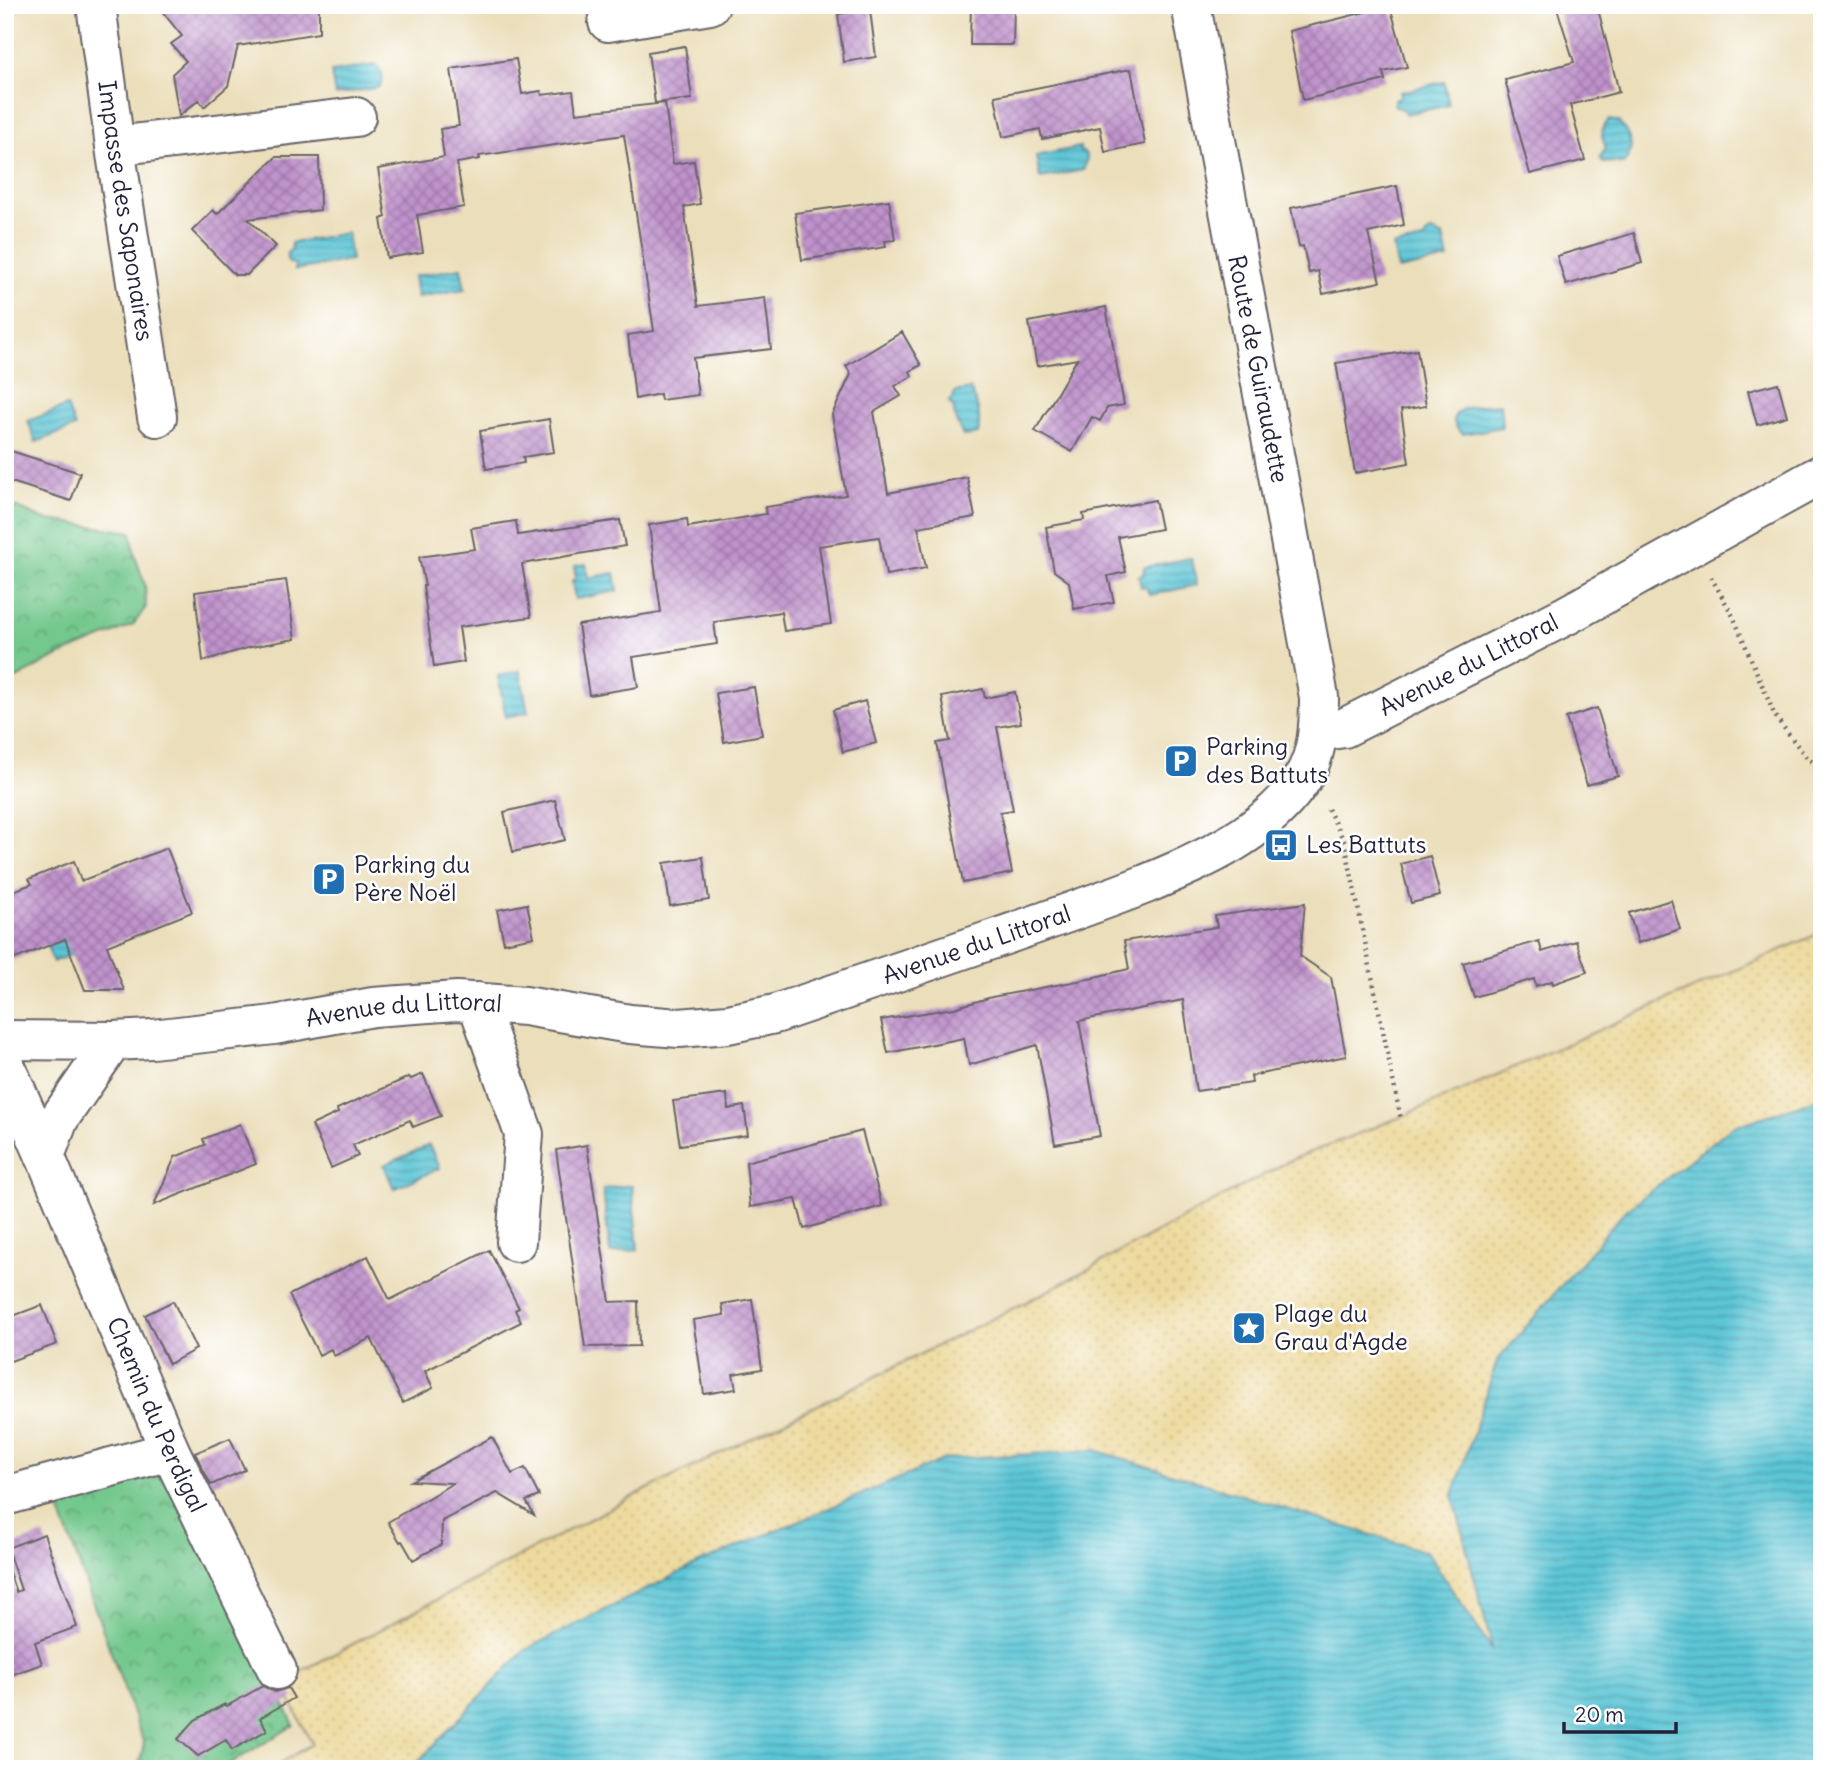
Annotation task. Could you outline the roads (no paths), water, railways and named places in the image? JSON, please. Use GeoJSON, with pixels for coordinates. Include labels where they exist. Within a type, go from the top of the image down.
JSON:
{"type":"FeatureCollection","features":[{"type":"Feature","properties":{"kind":"street","name":"Impasse des Saponaires"},"geometry":{"type":"LineString","coordinates":[[96,5],[114,146],[157,417]]}},
{"type":"Feature","properties":{"kind":"street"},"geometry":{"type":"LineString","coordinates":[[608,22],[710,5]]}},
{"type":"Feature","properties":{"kind":"street","name":"Route de Guiraudette"},"geometry":{"type":"LineString","coordinates":[[1191,5],[1319,697],[1318,732]]}},
{"type":"Feature","properties":{"kind":"street"},"geometry":{"type":"LineString","coordinates":[[114,146],[356,117]]}},
{"type":"Feature","properties":{"kind":"street","name":"Avenue du Littoral"},"geometry":{"type":"LineString","coordinates":[[5,1040],[152,1039],[274,1025],[363,998],[525,1006],[631,1024],[679,1028],[728,1024],[775,1014],[1094,905],[1212,855],[1249,833],[1279,807],[1310,765],[1318,732],[1344,728],[1567,615],[1822,474]]}},
{"type":"Feature","properties":{"kind":"street"},"geometry":{"type":"LineString","coordinates":[[477,1002],[524,1135],[516,1242]]}},
{"type":"Feature","properties":{"kind":"street"},"geometry":{"type":"LineString","coordinates":[[45,1156],[59,1119],[113,1041]]}},
{"type":"Feature","properties":{"kind":"street","name":"Chemin du Perdigal"},"geometry":{"type":"LineString","coordinates":[[5,1065],[170,1451],[276,1670]]}},
{"type":"Feature","properties":{"kind":"street"},"geometry":{"type":"LineString","coordinates":[[5,1496],[170,1451]]}},
{"type":"Feature","properties":{"kind":"water"},"geometry":{"type":"Polygon","coordinates":[[[375,65],[382,75],[379,87],[335,95],[331,72],[375,65]]]}},
{"type":"Feature","properties":{"kind":"water"},"geometry":{"type":"Polygon","coordinates":[[[1444,82],[1449,105],[1405,114],[1403,109],[1396,107],[1394,103],[1395,99],[1401,96],[1400,92],[1444,82]]]}},
{"type":"Feature","properties":{"kind":"water"},"geometry":{"type":"Polygon","coordinates":[[[1609,120],[1619,122],[1629,137],[1630,153],[1623,164],[1603,163],[1600,157],[1606,148],[1602,137],[1603,126],[1609,120]]]}},
{"type":"Feature","properties":{"kind":"water"},"geometry":{"type":"Polygon","coordinates":[[[1080,147],[1080,151],[1087,157],[1084,170],[1040,178],[1036,156],[1080,147]]]}},
{"type":"Feature","properties":{"kind":"water"},"geometry":{"type":"Polygon","coordinates":[[[1431,232],[1443,236],[1448,259],[1398,270],[1393,246],[1424,240],[1431,232]]]}},
{"type":"Feature","properties":{"kind":"water"},"geometry":{"type":"Polygon","coordinates":[[[347,233],[351,260],[295,270],[295,264],[287,260],[287,253],[292,249],[291,243],[347,233]]]}},
{"type":"Feature","properties":{"kind":"water"},"geometry":{"type":"Polygon","coordinates":[[[461,268],[465,289],[417,297],[414,276],[461,268]]]}},
{"type":"Feature","properties":{"kind":"water"},"geometry":{"type":"Polygon","coordinates":[[[970,389],[978,411],[978,434],[963,436],[949,401],[955,392],[970,389]]]}},
{"type":"Feature","properties":{"kind":"water"},"geometry":{"type":"Polygon","coordinates":[[[1500,404],[1502,427],[1463,434],[1456,427],[1455,415],[1460,411],[1500,404]]]}},
{"type":"Feature","properties":{"kind":"water"},"geometry":{"type":"Polygon","coordinates":[[[67,406],[75,427],[36,442],[28,421],[67,406]]]}},
{"type":"Feature","properties":{"kind":"water"},"geometry":{"type":"Polygon","coordinates":[[[1191,558],[1197,585],[1150,595],[1145,586],[1141,587],[1139,576],[1143,575],[1144,567],[1191,558]]]}},
{"type":"Feature","properties":{"kind":"water"},"geometry":{"type":"Polygon","coordinates":[[[586,564],[588,578],[615,573],[618,591],[575,599],[572,581],[576,579],[574,566],[586,564]]]}},
{"type":"Feature","properties":{"kind":"water"},"geometry":{"type":"Polygon","coordinates":[[[520,671],[528,712],[506,717],[498,676],[520,671]]]}},
{"type":"Feature","properties":{"kind":"water"},"geometry":{"type":"Polygon","coordinates":[[[89,930],[95,945],[53,962],[47,946],[89,930]]]}},
{"type":"Feature","properties":{"kind":"water"},"geometry":{"type":"Polygon","coordinates":[[[1822,1098],[1822,1769],[411,1769],[526,1649],[699,1563],[945,1459],[1095,1450],[1427,1552],[1493,1651],[1453,1495],[1497,1361],[1624,1212],[1732,1127],[1822,1098]]]}},
{"type":"Feature","properties":{"kind":"water"},"geometry":{"type":"Polygon","coordinates":[[[429,1145],[440,1168],[394,1189],[384,1165],[429,1145]]]}},
{"type":"Feature","properties":{"kind":"water"},"geometry":{"type":"Polygon","coordinates":[[[632,1185],[638,1250],[610,1253],[603,1189],[632,1185]]]}},
{"type":"Feature","properties":{"kind":"place","name":"Parking des Battuts"},"geometry":{"type":"Point","coordinates":[1181,761]}},
{"type":"Feature","properties":{"kind":"place","name":"Les Battuts"},"geometry":{"type":"Point","coordinates":[1281,845]}},
{"type":"Feature","properties":{"kind":"place","name":"Parking du Père Noël"},"geometry":{"type":"Point","coordinates":[329,879]}},
{"type":"Feature","properties":{"kind":"place","name":"Plage du Grau d'Agde"},"geometry":{"type":"Point","coordinates":[1249,1328]}}]}
